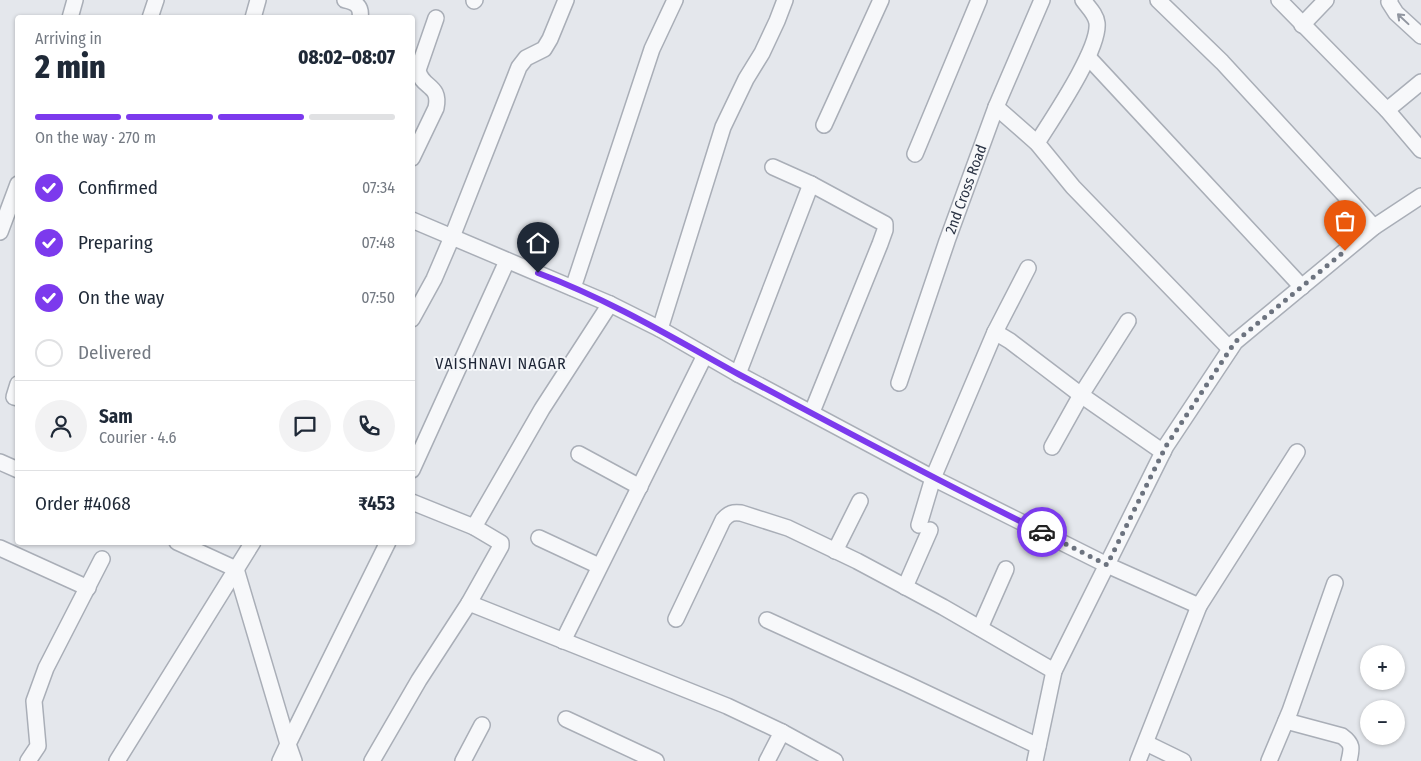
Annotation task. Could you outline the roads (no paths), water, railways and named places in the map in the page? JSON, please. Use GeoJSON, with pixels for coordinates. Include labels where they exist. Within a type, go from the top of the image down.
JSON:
{"type":"FeatureCollection","features":[{"type":"Feature","properties":{"kind":"street"},"geometry":{"type":"LineString","coordinates":[[71,15],[75,0]]}},
{"type":"Feature","properties":{"kind":"street"},"geometry":{"type":"LineString","coordinates":[[151,15],[156,0]]}},
{"type":"Feature","properties":{"kind":"street"},"geometry":{"type":"LineString","coordinates":[[254,15],[258,0]]}},
{"type":"Feature","properties":{"kind":"street"},"geometry":{"type":"LineString","coordinates":[[345,0],[358,5],[360,15]]}},
{"type":"Feature","properties":{"kind":"street"},"geometry":{"type":"LineString","coordinates":[[415,314],[434,279],[452,237],[519,67],[526,58],[544,49],[566,0]]}},
{"type":"Feature","properties":{"kind":"street"},"geometry":{"type":"LineString","coordinates":[[573,288],[652,49],[675,0]]}},
{"type":"Feature","properties":{"kind":"street"},"geometry":{"type":"LineString","coordinates":[[660,330],[723,127],[746,79],[762,53],[785,0]]}},
{"type":"Feature","properties":{"kind":"street"},"geometry":{"type":"LineString","coordinates":[[824,125],[881,0]]}},
{"type":"Feature","properties":{"kind":"street"},"geometry":{"type":"LineString","coordinates":[[915,154],[979,0]]}},
{"type":"Feature","properties":{"kind":"street","name":"2nd Cross Road"},"geometry":{"type":"LineString","coordinates":[[899,383],[947,241],[996,107],[1042,0]]}},
{"type":"Feature","properties":{"kind":"street"},"geometry":{"type":"LineString","coordinates":[[1038,144],[1088,57],[1096,32],[1097,23],[1083,0]]}},
{"type":"Feature","properties":{"kind":"street"},"geometry":{"type":"LineString","coordinates":[[1158,0],[1222,62],[1374,227]]}},
{"type":"Feature","properties":{"kind":"street"},"geometry":{"type":"LineString","coordinates":[[1279,0],[1387,110],[1421,150]]}},
{"type":"Feature","properties":{"kind":"street"},"geometry":{"type":"LineString","coordinates":[[1302,25],[1326,0]]}},
{"type":"Feature","properties":{"kind":"street"},"geometry":{"type":"LineString","coordinates":[[1390,0],[1389,2],[1396,13],[1421,36]]}},
{"type":"Feature","properties":{"kind":"street"},"geometry":{"type":"LineString","coordinates":[[415,152],[436,108],[438,98],[436,91],[422,80],[418,70],[436,18]]}},
{"type":"Feature","properties":{"kind":"street"},"geometry":{"type":"LineString","coordinates":[[1088,57],[1302,287]]}},
{"type":"Feature","properties":{"kind":"street"},"geometry":{"type":"LineString","coordinates":[[1387,110],[1421,82]]}},
{"type":"Feature","properties":{"kind":"street"},"geometry":{"type":"LineString","coordinates":[[996,107],[1038,144],[1073,186],[1230,349]]}},
{"type":"Feature","properties":{"kind":"street"},"geometry":{"type":"LineString","coordinates":[[773,167],[811,184],[885,224],[885,230],[812,412]]}},
{"type":"Feature","properties":{"kind":"street"},"geometry":{"type":"LineString","coordinates":[[738,374],[811,184]]}},
{"type":"Feature","properties":{"kind":"street"},"geometry":{"type":"LineString","coordinates":[[0,232],[15,193]]}},
{"type":"Feature","properties":{"kind":"street"},"geometry":{"type":"LineString","coordinates":[[767,620],[1036,754],[1054,671],[1162,452],[1230,349],[1235,342],[1374,227],[1421,196]]}},
{"type":"Feature","properties":{"kind":"street"},"geometry":{"type":"LineString","coordinates":[[415,221],[610,304],[933,478],[1107,565],[1199,606]]}},
{"type":"Feature","properties":{"kind":"street"},"geometry":{"type":"LineString","coordinates":[[415,463],[508,261]]}},
{"type":"Feature","properties":{"kind":"street"},"geometry":{"type":"LineString","coordinates":[[905,587],[925,528],[933,478],[996,332],[1028,268]]}},
{"type":"Feature","properties":{"kind":"street"},"geometry":{"type":"LineString","coordinates":[[474,527],[542,409],[610,304]]}},
{"type":"Feature","properties":{"kind":"street"},"geometry":{"type":"LineString","coordinates":[[1052,447],[1081,395],[1128,321]]}},
{"type":"Feature","properties":{"kind":"street"},"geometry":{"type":"LineString","coordinates":[[996,332],[1162,452]]}},
{"type":"Feature","properties":{"kind":"street"},"geometry":{"type":"LineString","coordinates":[[563,642],[705,355]]}},
{"type":"Feature","properties":{"kind":"street"},"geometry":{"type":"LineString","coordinates":[[1138,761],[1199,606],[1297,452]]}},
{"type":"Feature","properties":{"kind":"street"},"geometry":{"type":"LineString","coordinates":[[579,454],[640,487]]}},
{"type":"Feature","properties":{"kind":"street"},"geometry":{"type":"LineString","coordinates":[[0,462],[15,469]]}},
{"type":"Feature","properties":{"kind":"street"},"geometry":{"type":"LineString","coordinates":[[835,550],[860,501]]}},
{"type":"Feature","properties":{"kind":"street"},"geometry":{"type":"LineString","coordinates":[[372,761],[419,680],[469,603],[501,546],[498,540],[474,527],[415,503]]}},
{"type":"Feature","properties":{"kind":"street"},"geometry":{"type":"LineString","coordinates":[[676,619],[723,520],[728,514],[734,512],[742,513],[788,528],[835,550],[980,628],[1054,671]]}},
{"type":"Feature","properties":{"kind":"street"},"geometry":{"type":"LineString","coordinates":[[539,538],[599,566]]}},
{"type":"Feature","properties":{"kind":"street"},"geometry":{"type":"LineString","coordinates":[[184,545],[236,569],[294,761]]}},
{"type":"Feature","properties":{"kind":"street"},"geometry":{"type":"LineString","coordinates":[[117,761],[251,545]]}},
{"type":"Feature","properties":{"kind":"street"},"geometry":{"type":"LineString","coordinates":[[280,761],[387,545]]}},
{"type":"Feature","properties":{"kind":"street"},"geometry":{"type":"LineString","coordinates":[[0,548],[88,588]]}},
{"type":"Feature","properties":{"kind":"street"},"geometry":{"type":"LineString","coordinates":[[28,761],[38,746],[34,701],[46,668],[102,559]]}},
{"type":"Feature","properties":{"kind":"street"},"geometry":{"type":"LineString","coordinates":[[980,628],[1006,569]]}},
{"type":"Feature","properties":{"kind":"street"},"geometry":{"type":"LineString","coordinates":[[1269,761],[1286,721],[1335,583]]}},
{"type":"Feature","properties":{"kind":"street"},"geometry":{"type":"LineString","coordinates":[[469,603],[727,706],[782,732],[835,761]]}},
{"type":"Feature","properties":{"kind":"street"},"geometry":{"type":"LineString","coordinates":[[566,719],[656,761]]}},
{"type":"Feature","properties":{"kind":"street"},"geometry":{"type":"LineString","coordinates":[[1286,721],[1342,736],[1349,741],[1351,746],[1349,761]]}},
{"type":"Feature","properties":{"kind":"street"},"geometry":{"type":"LineString","coordinates":[[463,761],[482,725]]}},
{"type":"Feature","properties":{"kind":"street"},"geometry":{"type":"LineString","coordinates":[[767,761],[782,732]]}},
{"type":"Feature","properties":{"kind":"street"},"geometry":{"type":"LineString","coordinates":[[1146,743],[1183,761]]}},
{"type":"Feature","properties":{"kind":"district","name":"VAISHNAVI NAGAR"},"geometry":{"type":"Point","coordinates":[501,363]}}]}
